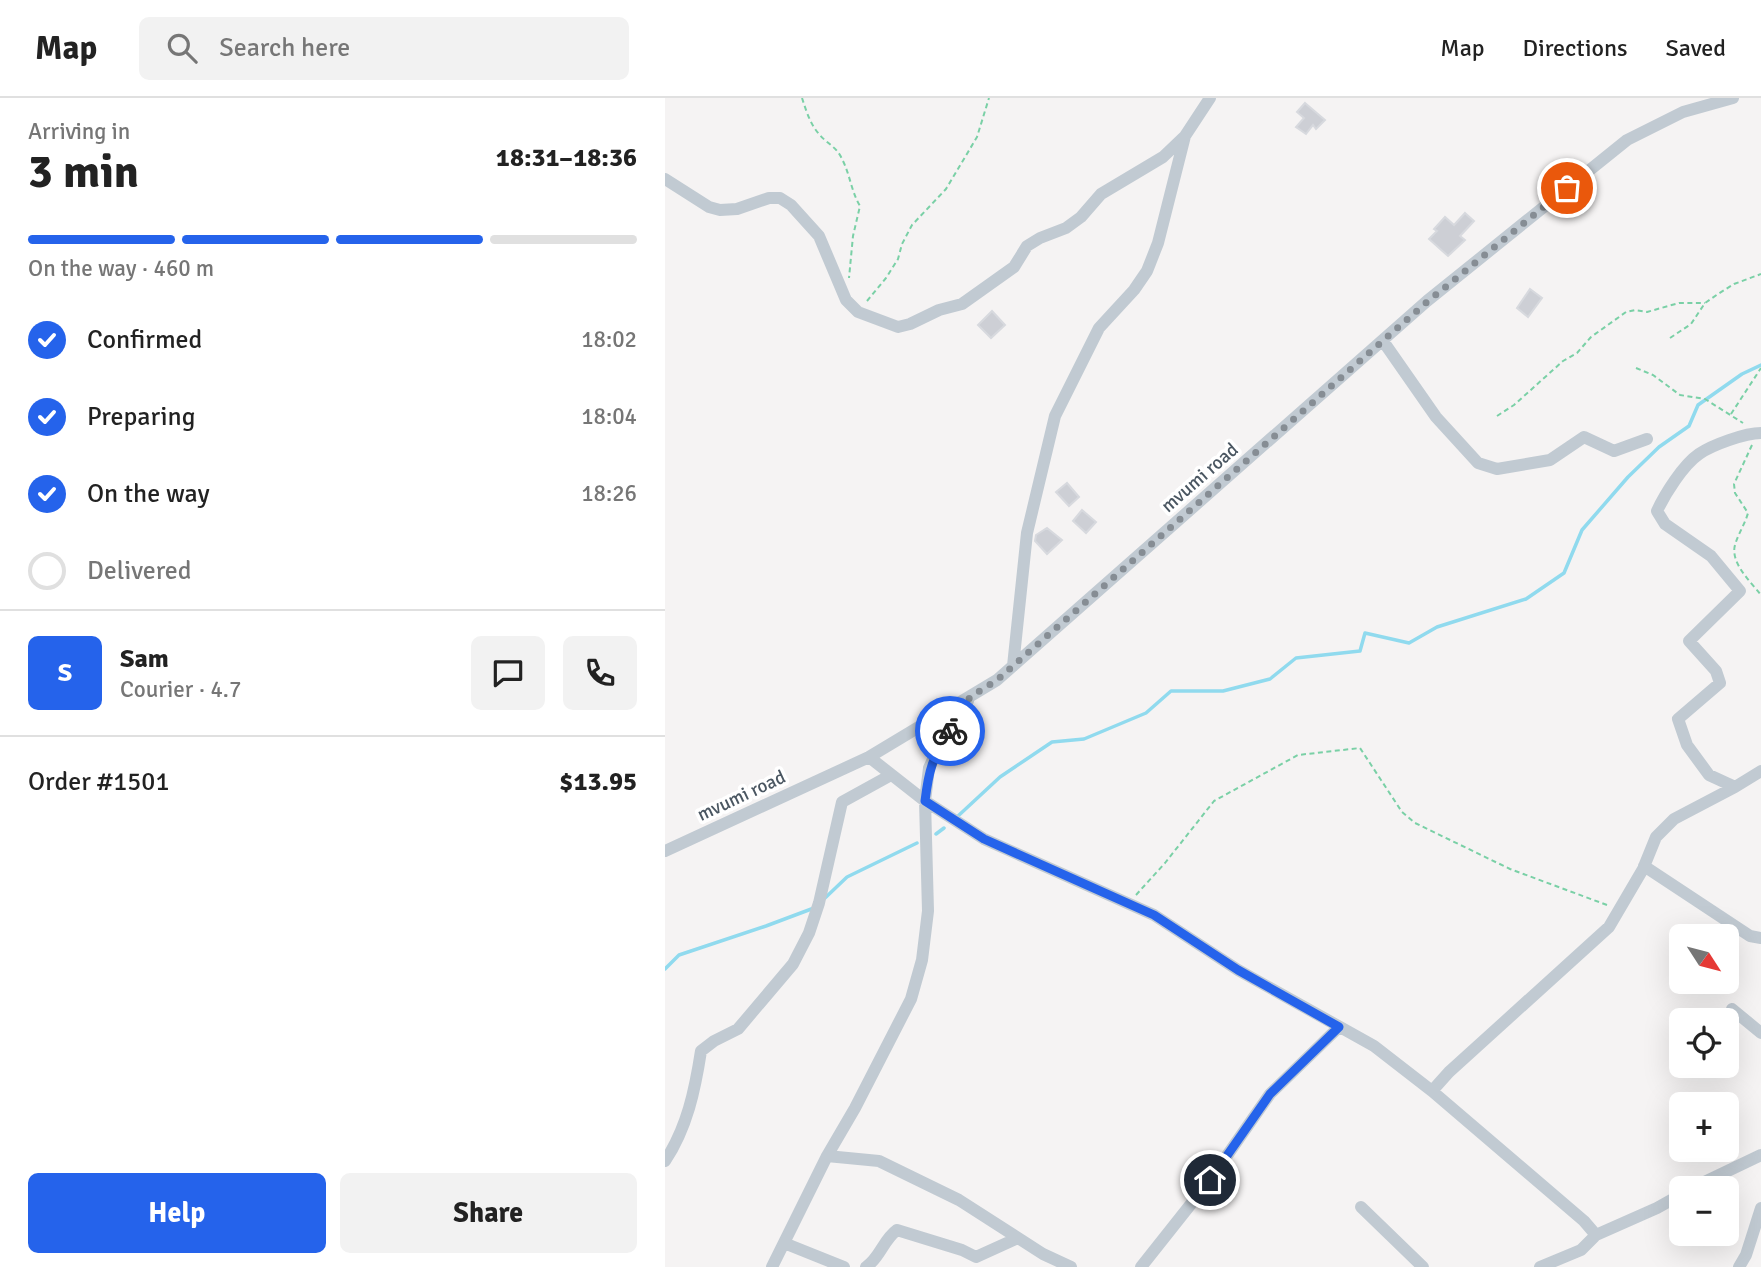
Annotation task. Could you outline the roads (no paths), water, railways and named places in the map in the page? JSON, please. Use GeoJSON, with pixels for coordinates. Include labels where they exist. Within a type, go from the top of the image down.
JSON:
{"type":"FeatureCollection","features":[{"type":"Feature","properties":{"kind":"street"},"geometry":{"type":"LineString","coordinates":[[665,179],[709,207],[720,210],[737,209],[769,198],[780,198],[792,205],[819,236],[846,300],[858,312],[898,327],[939,310],[962,304],[1014,267],[1027,246],[1066,228],[1081,217],[1101,194],[1163,157],[1185,136],[1210,98]]}},
{"type":"Feature","properties":{"kind":"street","name":"mvumi road"},"geometry":{"type":"LineString","coordinates":[[665,851],[869,757],[970,697],[1013,666],[1427,302],[1627,140],[1683,111],[1733,98]]}},
{"type":"Feature","properties":{"kind":"street"},"geometry":{"type":"LineString","coordinates":[[1013,666],[1027,533],[1055,416],[1099,328],[1134,290],[1147,271],[1158,243],[1185,136]]}},
{"type":"Feature","properties":{"kind":"street"},"geometry":{"type":"LineString","coordinates":[[1383,341],[1436,417],[1478,463],[1497,469],[1550,460],[1584,438],[1614,451],[1647,439]]}},
{"type":"Feature","properties":{"kind":"street"},"geometry":{"type":"LineString","coordinates":[[1735,787],[1709,775],[1687,746],[1678,719],[1720,682],[1716,671],[1689,641],[1740,591],[1711,556],[1665,524],[1657,511],[1666,491],[1699,454],[1756,429]]}},
{"type":"Feature","properties":{"kind":"street"},"geometry":{"type":"LineString","coordinates":[[772,1267],[827,1156],[911,999],[922,960],[927,911],[925,801],[929,768],[970,697]]}},
{"type":"Feature","properties":{"kind":"street"},"geometry":{"type":"LineString","coordinates":[[869,757],[925,801],[984,839],[1154,915],[1238,970],[1374,1046],[1432,1091],[1584,1221],[1596,1235]]}},
{"type":"Feature","properties":{"kind":"street"},"geometry":{"type":"LineString","coordinates":[[1432,1091],[1449,1072],[1609,927],[1644,866],[1655,837],[1674,819],[1761,771]]}},
{"type":"Feature","properties":{"kind":"street"},"geometry":{"type":"LineString","coordinates":[[665,1161],[678,1142],[695,1091],[701,1051],[714,1041],[739,1029],[793,964],[819,903],[842,802],[891,775]]}},
{"type":"Feature","properties":{"kind":"street"},"geometry":{"type":"LineString","coordinates":[[1644,866],[1750,936],[1761,937]]}},
{"type":"Feature","properties":{"kind":"street"},"geometry":{"type":"LineString","coordinates":[[1739,1015],[1761,1033]]}},
{"type":"Feature","properties":{"kind":"street"},"geometry":{"type":"LineString","coordinates":[[1141,1267],[1210,1180],[1270,1094],[1339,1027]]}},
{"type":"Feature","properties":{"kind":"street"},"geometry":{"type":"LineString","coordinates":[[1717,1176],[1761,1155]]}},
{"type":"Feature","properties":{"kind":"street"},"geometry":{"type":"LineString","coordinates":[[827,1156],[879,1161],[959,1200],[1043,1254],[1070,1267]]}},
{"type":"Feature","properties":{"kind":"street"},"geometry":{"type":"LineString","coordinates":[[1540,1267],[1581,1250],[1596,1235],[1669,1201]]}},
{"type":"Feature","properties":{"kind":"street"},"geometry":{"type":"LineString","coordinates":[[1361,1207],[1423,1267]]}},
{"type":"Feature","properties":{"kind":"street"},"geometry":{"type":"LineString","coordinates":[[1739,1267],[1746,1255],[1761,1208]]}},
{"type":"Feature","properties":{"kind":"street"},"geometry":{"type":"LineString","coordinates":[[866,1267],[873,1263],[888,1236],[897,1230],[976,1257],[1018,1238]]}},
{"type":"Feature","properties":{"kind":"street"},"geometry":{"type":"LineString","coordinates":[[784,1243],[844,1267]]}},
{"type":"Feature","properties":{"kind":"waterway"},"geometry":{"type":"LineString","coordinates":[[958,816],[1000,777],[1052,742],[1084,739],[1146,713],[1171,691],[1223,691],[1270,679],[1296,658],[1360,651],[1365,633],[1409,643],[1437,627],[1526,599],[1564,573],[1582,530],[1628,477],[1659,447],[1689,426],[1698,405],[1742,374],[1761,365]]}},
{"type":"Feature","properties":{"kind":"waterway"},"geometry":{"type":"LineString","coordinates":[[936,834],[944,828]]}},
{"type":"Feature","properties":{"kind":"waterway"},"geometry":{"type":"LineString","coordinates":[[825,898],[847,877],[917,843]]}},
{"type":"Feature","properties":{"kind":"waterway"},"geometry":{"type":"LineString","coordinates":[[665,969],[679,955],[814,908]]}}]}
